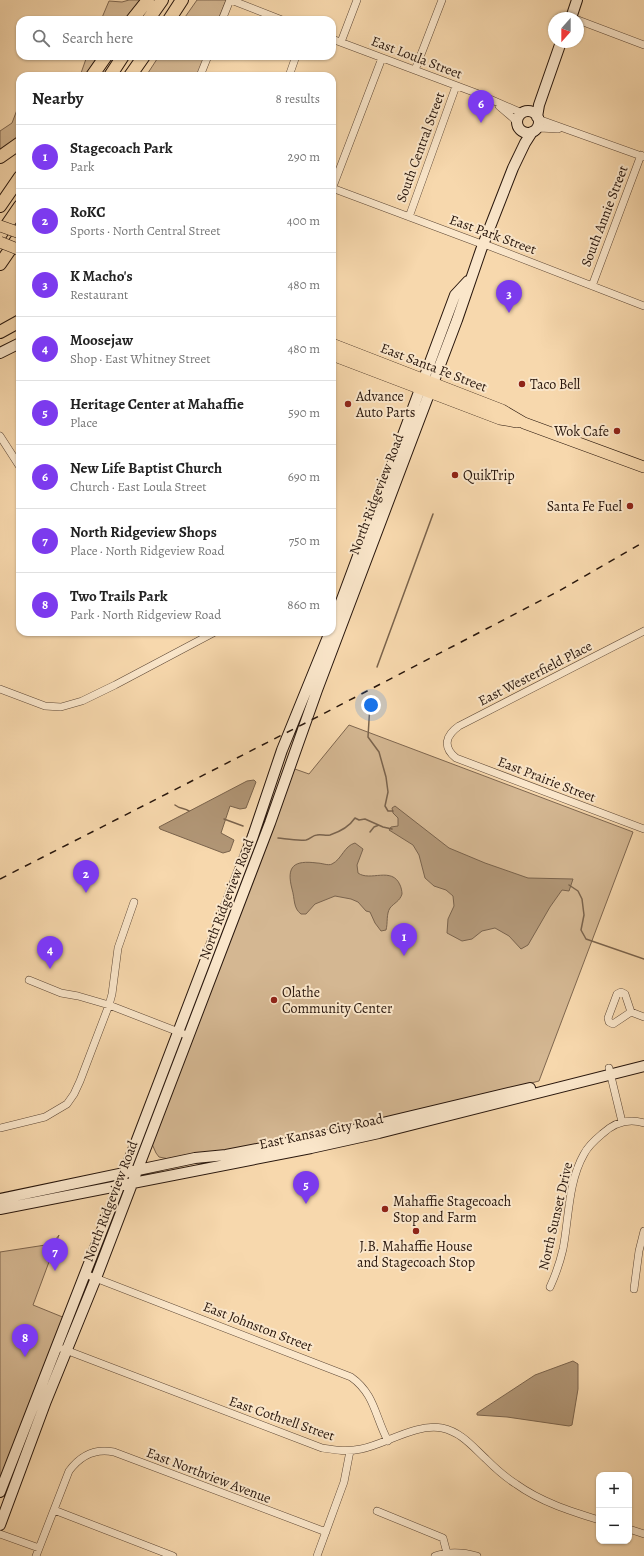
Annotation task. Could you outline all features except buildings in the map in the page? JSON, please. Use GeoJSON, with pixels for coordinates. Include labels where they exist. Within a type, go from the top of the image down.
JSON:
{"type":"FeatureCollection","features":[{"type":"Feature","properties":{"kind":"highway"},"geometry":{"type":"LineString","coordinates":[[135,16],[148,0]]}},
{"type":"Feature","properties":{"kind":"highway"},"geometry":{"type":"LineString","coordinates":[[151,16],[162,0]]}},
{"type":"Feature","properties":{"kind":"highway"},"geometry":{"type":"LineString","coordinates":[[171,16],[182,0]]}},
{"type":"Feature","properties":{"kind":"highway"},"geometry":{"type":"LineString","coordinates":[[95,72],[103,60]]}},
{"type":"Feature","properties":{"kind":"highway"},"geometry":{"type":"LineString","coordinates":[[113,72],[120,60]]}},
{"type":"Feature","properties":{"kind":"highway"},"geometry":{"type":"LineString","coordinates":[[133,72],[141,60]]}},
{"type":"Feature","properties":{"kind":"highway"},"geometry":{"type":"LineString","coordinates":[[136,72],[141,60]]}},
{"type":"Feature","properties":{"kind":"highway"},"geometry":{"type":"LineString","coordinates":[[0,157],[16,146]]}},
{"type":"Feature","properties":{"kind":"highway"},"geometry":{"type":"LineString","coordinates":[[0,206],[16,183]]}},
{"type":"Feature","properties":{"kind":"highway"},"geometry":{"type":"LineString","coordinates":[[0,235],[16,212]]}},
{"type":"Feature","properties":{"kind":"highway"},"geometry":{"type":"LineString","coordinates":[[0,264],[16,240]]}},
{"type":"Feature","properties":{"kind":"highway"},"geometry":{"type":"LineString","coordinates":[[0,332],[16,323]]}},
{"type":"Feature","properties":{"kind":"main road"},"geometry":{"type":"LineString","coordinates":[[573,12],[577,0]]}},
{"type":"Feature","properties":{"kind":"main road"},"geometry":{"type":"LineString","coordinates":[[513,168],[525,143],[538,125],[539,105],[559,48]]}},
{"type":"Feature","properties":{"kind":"main road"},"geometry":{"type":"LineString","coordinates":[[513,168],[519,141],[518,117],[524,112],[548,77]]}},
{"type":"Feature","properties":{"kind":"main road"},"geometry":{"type":"LineString","coordinates":[[524,112],[533,113],[538,118]]}},
{"type":"Feature","properties":{"kind":"main road"},"geometry":{"type":"LineString","coordinates":[[518,125],[524,132],[533,131]]}},
{"type":"Feature","properties":{"kind":"main road","name":"North Ridgeview Road"},"geometry":{"type":"LineString","coordinates":[[426,385],[457,320],[470,279],[513,168]]}},
{"type":"Feature","properties":{"kind":"main road"},"geometry":{"type":"LineString","coordinates":[[0,226],[16,232]]}},
{"type":"Feature","properties":{"kind":"main road"},"geometry":{"type":"LineString","coordinates":[[0,242],[16,248]]}},
{"type":"Feature","properties":{"kind":"main road","name":"North Ridgeview Road"},"geometry":{"type":"LineString","coordinates":[[336,620],[426,385],[455,295],[470,279]]}},
{"type":"Feature","properties":{"kind":"main road"},"geometry":{"type":"LineString","coordinates":[[0,353],[16,345]]}},
{"type":"Feature","properties":{"kind":"main road","name":"East Santa Fe Street"},"geometry":{"type":"LineString","coordinates":[[336,346],[426,385]]}},
{"type":"Feature","properties":{"kind":"main road","name":"East Santa Fe Street"},"geometry":{"type":"LineString","coordinates":[[336,356],[502,410],[524,423],[644,467]]}},
{"type":"Feature","properties":{"kind":"main road","name":"North Ridgeview Road"},"geometry":{"type":"LineString","coordinates":[[0,1492],[253,836],[280,756],[328,636]]}},
{"type":"Feature","properties":{"kind":"main road","name":"North Ridgeview Road"},"geometry":{"type":"LineString","coordinates":[[0,1525],[46,1401],[68,1351],[270,823],[331,636]]}},
{"type":"Feature","properties":{"kind":"main road","name":"East Kansas City Road"},"geometry":{"type":"LineString","coordinates":[[0,1209],[311,1148],[379,1133],[610,1071],[644,1060]]}},
{"type":"Feature","properties":{"kind":"main road","name":"East Kansas City Road"},"geometry":{"type":"LineString","coordinates":[[0,1199],[195,1158],[226,1155],[349,1131],[610,1071],[644,1066]]}},
{"type":"Feature","properties":{"kind":"street"},"geometry":{"type":"LineString","coordinates":[[224,16],[230,0],[272,16]]}},
{"type":"Feature","properties":{"kind":"street"},"geometry":{"type":"LineString","coordinates":[[341,42],[357,0]]}},
{"type":"Feature","properties":{"kind":"street"},"geometry":{"type":"LineString","coordinates":[[415,70],[442,0]]}},
{"type":"Feature","properties":{"kind":"street"},"geometry":{"type":"LineString","coordinates":[[584,22],[644,45]]}},
{"type":"Feature","properties":{"kind":"street","name":"East Loula Street"},"geometry":{"type":"LineString","coordinates":[[336,40],[456,86],[493,102],[524,112]]}},
{"type":"Feature","properties":{"kind":"street"},"geometry":{"type":"LineString","coordinates":[[336,178],[382,58]]}},
{"type":"Feature","properties":{"kind":"street"},"geometry":{"type":"LineString","coordinates":[[202,72],[206,60]]}},
{"type":"Feature","properties":{"kind":"street"},"geometry":{"type":"LineString","coordinates":[[290,72],[295,60]]}},
{"type":"Feature","properties":{"kind":"street","name":"South Central Street"},"geometry":{"type":"LineString","coordinates":[[408,217],[456,86]]}},
{"type":"Feature","properties":{"kind":"street","name":"East Loula Street"},"geometry":{"type":"LineString","coordinates":[[493,102],[509,114],[518,125]]}},
{"type":"Feature","properties":{"kind":"street"},"geometry":{"type":"LineString","coordinates":[[538,118],[642,156]]}},
{"type":"Feature","properties":{"kind":"street"},"geometry":{"type":"LineString","coordinates":[[533,131],[540,128],[572,131]]}},
{"type":"Feature","properties":{"kind":"street","name":"South Annie Street"},"geometry":{"type":"LineString","coordinates":[[592,286],[642,156]]}},
{"type":"Feature","properties":{"kind":"street","name":"East Park Street"},"geometry":{"type":"LineString","coordinates":[[336,190],[484,244],[644,306]]}},
{"type":"Feature","properties":{"kind":"street"},"geometry":{"type":"LineString","coordinates":[[0,436],[16,461]]}},
{"type":"Feature","properties":{"kind":"street","name":"East Westerfield Place"},"geometry":{"type":"LineString","coordinates":[[447,745],[451,732],[460,726],[644,631]]}},
{"type":"Feature","properties":{"kind":"street"},"geometry":{"type":"LineString","coordinates":[[0,689],[45,706],[61,707],[82,701],[207,636]]}},
{"type":"Feature","properties":{"kind":"street","name":"East Prairie Street"},"geometry":{"type":"LineString","coordinates":[[447,745],[450,754],[456,758],[644,829]]}},
{"type":"Feature","properties":{"kind":"street"},"geometry":{"type":"LineString","coordinates":[[0,1128],[45,1118],[66,1104],[74,1094],[109,1005],[112,994],[118,948],[134,902]]}},
{"type":"Feature","properties":{"kind":"street"},"geometry":{"type":"LineString","coordinates":[[30,980],[61,993],[78,996],[109,1005],[189,1036]]}},
{"type":"Feature","properties":{"kind":"street"},"geometry":{"type":"LineString","coordinates":[[631,1012],[644,1017]]}},
{"type":"Feature","properties":{"kind":"street"},"geometry":{"type":"LineString","coordinates":[[610,1071],[622,1122],[636,1121],[644,1124]]}},
{"type":"Feature","properties":{"kind":"street","name":"North Sunset Drive"},"geometry":{"type":"LineString","coordinates":[[550,1287],[558,1268],[575,1177],[584,1154],[597,1138],[609,1127],[622,1122]]}},
{"type":"Feature","properties":{"kind":"street"},"geometry":{"type":"LineString","coordinates":[[634,1289],[639,1251],[644,1231]]}},
{"type":"Feature","properties":{"kind":"street","name":"East Johnston Street"},"geometry":{"type":"LineString","coordinates":[[85,1274],[351,1377],[362,1386],[370,1397],[388,1441]]}},
{"type":"Feature","properties":{"kind":"street","name":"East Cothrell Street"},"geometry":{"type":"LineString","coordinates":[[57,1347],[322,1448],[350,1451],[366,1448],[430,1427],[450,1430],[466,1438],[496,1469],[536,1497],[560,1508],[596,1519]]}},
{"type":"Feature","properties":{"kind":"street","name":"East Northview Avenue"},"geometry":{"type":"LineString","coordinates":[[54,1510],[69,1471],[75,1463],[82,1457],[97,1451],[114,1452],[326,1532]]}},
{"type":"Feature","properties":{"kind":"street"},"geometry":{"type":"LineString","coordinates":[[317,1556],[344,1482],[350,1451]]}},
{"type":"Feature","properties":{"kind":"street"},"geometry":{"type":"LineString","coordinates":[[36,1556],[54,1510],[173,1556]]}},
{"type":"Feature","properties":{"kind":"street"},"geometry":{"type":"LineString","coordinates":[[377,1511],[443,1538],[447,1553]]}},
{"type":"Feature","properties":{"kind":"street"},"geometry":{"type":"LineString","coordinates":[[632,1530],[644,1534]]}},
{"type":"Feature","properties":{"kind":"street"},"geometry":{"type":"LineString","coordinates":[[0,1534],[39,1548]]}},
{"type":"Feature","properties":{"kind":"street"},"geometry":{"type":"LineString","coordinates":[[435,1556],[461,1552],[476,1556]]}},
{"type":"Feature","properties":{"kind":"shaded area"},"geometry":{"type":"Polygon","coordinates":[[[129,0],[143,0],[131,16],[103,16],[109,1],[122,2],[129,0]]]}},
{"type":"Feature","properties":{"kind":"shaded area"},"geometry":{"type":"Polygon","coordinates":[[[197,0],[226,0],[220,16],[186,16],[197,0]]]}},
{"type":"Feature","properties":{"kind":"shaded area"},"geometry":{"type":"Polygon","coordinates":[[[86,60],[98,60],[89,72],[81,72],[86,60]]]}},
{"type":"Feature","properties":{"kind":"shaded area"},"geometry":{"type":"Polygon","coordinates":[[[156,60],[203,60],[199,72],[149,72],[156,60]]]}},
{"type":"Feature","properties":{"kind":"shaded area"},"geometry":{"type":"Polygon","coordinates":[[[16,112],[16,142],[0,152],[0,131],[12,123],[16,112]]]}},
{"type":"Feature","properties":{"kind":"shaded area"},"geometry":{"type":"Polygon","coordinates":[[[349,725],[633,832],[539,1081],[421,1111],[350,1125],[337,1131],[229,1153],[169,1159],[159,1157],[152,1144],[292,768],[309,774],[349,725]]]}},
{"type":"Feature","properties":{"kind":"shaded area"},"geometry":{"type":"Polygon","coordinates":[[[254,780],[256,782],[246,808],[240,809],[230,806],[221,833],[234,840],[230,851],[223,853],[160,829],[159,827],[247,781],[254,780]]]}},
{"type":"Feature","properties":{"kind":"shaded area"},"geometry":{"type":"Polygon","coordinates":[[[395,806],[449,848],[485,863],[528,878],[573,879],[569,891],[562,890],[550,907],[528,945],[521,949],[509,936],[495,928],[482,931],[472,939],[462,941],[447,933],[448,919],[454,906],[453,896],[446,890],[434,886],[425,878],[419,855],[413,845],[389,830],[391,827],[398,826],[398,818],[393,813],[392,808],[395,806]]]}},
{"type":"Feature","properties":{"kind":"shaded area"},"geometry":{"type":"Polygon","coordinates":[[[355,843],[363,849],[357,865],[358,873],[368,876],[392,876],[401,887],[401,896],[389,910],[386,930],[381,931],[370,912],[366,911],[358,902],[351,899],[335,896],[315,904],[306,914],[301,914],[298,912],[295,906],[290,881],[291,870],[294,866],[309,862],[329,865],[332,864],[348,847],[355,843]]]}},
{"type":"Feature","properties":{"kind":"shaded area"},"geometry":{"type":"Polygon","coordinates":[[[59,1235],[33,1305],[65,1318],[0,1483],[0,1252],[52,1244],[59,1235]]]}},
{"type":"Feature","properties":{"kind":"shaded area"},"geometry":{"type":"Polygon","coordinates":[[[573,1361],[578,1364],[578,1389],[572,1425],[569,1426],[507,1417],[477,1415],[477,1413],[535,1375],[573,1361]]]}},
{"type":"Feature","properties":{"kind":"waterway"},"geometry":{"type":"LineString","coordinates":[[377,667],[433,514]]}},
{"type":"Feature","properties":{"kind":"waterway"},"geometry":{"type":"LineString","coordinates":[[370,704],[368,737],[379,752],[386,777],[388,792],[385,806],[388,811],[393,811]]}},
{"type":"Feature","properties":{"kind":"waterway"},"geometry":{"type":"LineString","coordinates":[[175,805],[189,811]]}},
{"type":"Feature","properties":{"kind":"waterway"},"geometry":{"type":"LineString","coordinates":[[278,838],[303,840],[316,835],[330,835],[344,829],[355,818],[359,820],[365,819],[383,827],[392,829]]}},
{"type":"Feature","properties":{"kind":"waterway"},"geometry":{"type":"LineString","coordinates":[[224,819],[243,826]]}},
{"type":"Feature","properties":{"kind":"waterway"},"geometry":{"type":"LineString","coordinates":[[370,832],[374,827],[379,825]]}},
{"type":"Feature","properties":{"kind":"waterway"},"geometry":{"type":"LineString","coordinates":[[569,885],[578,891],[582,899],[584,915],[581,930],[586,939],[644,959]]}},
{"type":"Feature","properties":{"kind":"railway"},"geometry":{"type":"LineString","coordinates":[[0,879],[323,714],[559,591],[644,542]]}},
{"type":"Feature","properties":{"kind":"place","name":"New Life Baptist Church"},"geometry":{"type":"Point","coordinates":[481,123]}},
{"type":"Feature","properties":{"kind":"place","name":"K Macho's"},"geometry":{"type":"Point","coordinates":[509,313]}},
{"type":"Feature","properties":{"kind":"place","name":"Taco Bell"},"geometry":{"type":"Point","coordinates":[522,384]}},
{"type":"Feature","properties":{"kind":"place","name":"Advance Auto Parts"},"geometry":{"type":"Point","coordinates":[348,404]}},
{"type":"Feature","properties":{"kind":"place","name":"Wok Cafe"},"geometry":{"type":"Point","coordinates":[617,431]}},
{"type":"Feature","properties":{"kind":"place","name":"QuikTrip"},"geometry":{"type":"Point","coordinates":[455,475]}},
{"type":"Feature","properties":{"kind":"place","name":"Santa Fe Fuel"},"geometry":{"type":"Point","coordinates":[630,506]}},
{"type":"Feature","properties":{"kind":"place","name":"RoKC"},"geometry":{"type":"Point","coordinates":[86,893]}},
{"type":"Feature","properties":{"kind":"place","name":"Stagecoach Park"},"geometry":{"type":"Point","coordinates":[404,956]}},
{"type":"Feature","properties":{"kind":"place","name":"Moosejaw"},"geometry":{"type":"Point","coordinates":[50,969]}},
{"type":"Feature","properties":{"kind":"place","name":"Olathe Community Center"},"geometry":{"type":"Point","coordinates":[274,1000]}},
{"type":"Feature","properties":{"kind":"place","name":"Heritage Center at Mahaffie"},"geometry":{"type":"Point","coordinates":[306,1204]}},
{"type":"Feature","properties":{"kind":"place","name":"Mahaffie Stagecoach Stop and Farm"},"geometry":{"type":"Point","coordinates":[385,1209]}},
{"type":"Feature","properties":{"kind":"place","name":"J.B. Mahaffie House and Stagecoach Stop"},"geometry":{"type":"Point","coordinates":[416,1231]}},
{"type":"Feature","properties":{"kind":"place","name":"North Ridgeview Shops"},"geometry":{"type":"Point","coordinates":[55,1271]}},
{"type":"Feature","properties":{"kind":"place","name":"Two Trails Park"},"geometry":{"type":"Point","coordinates":[25,1357]}}]}
